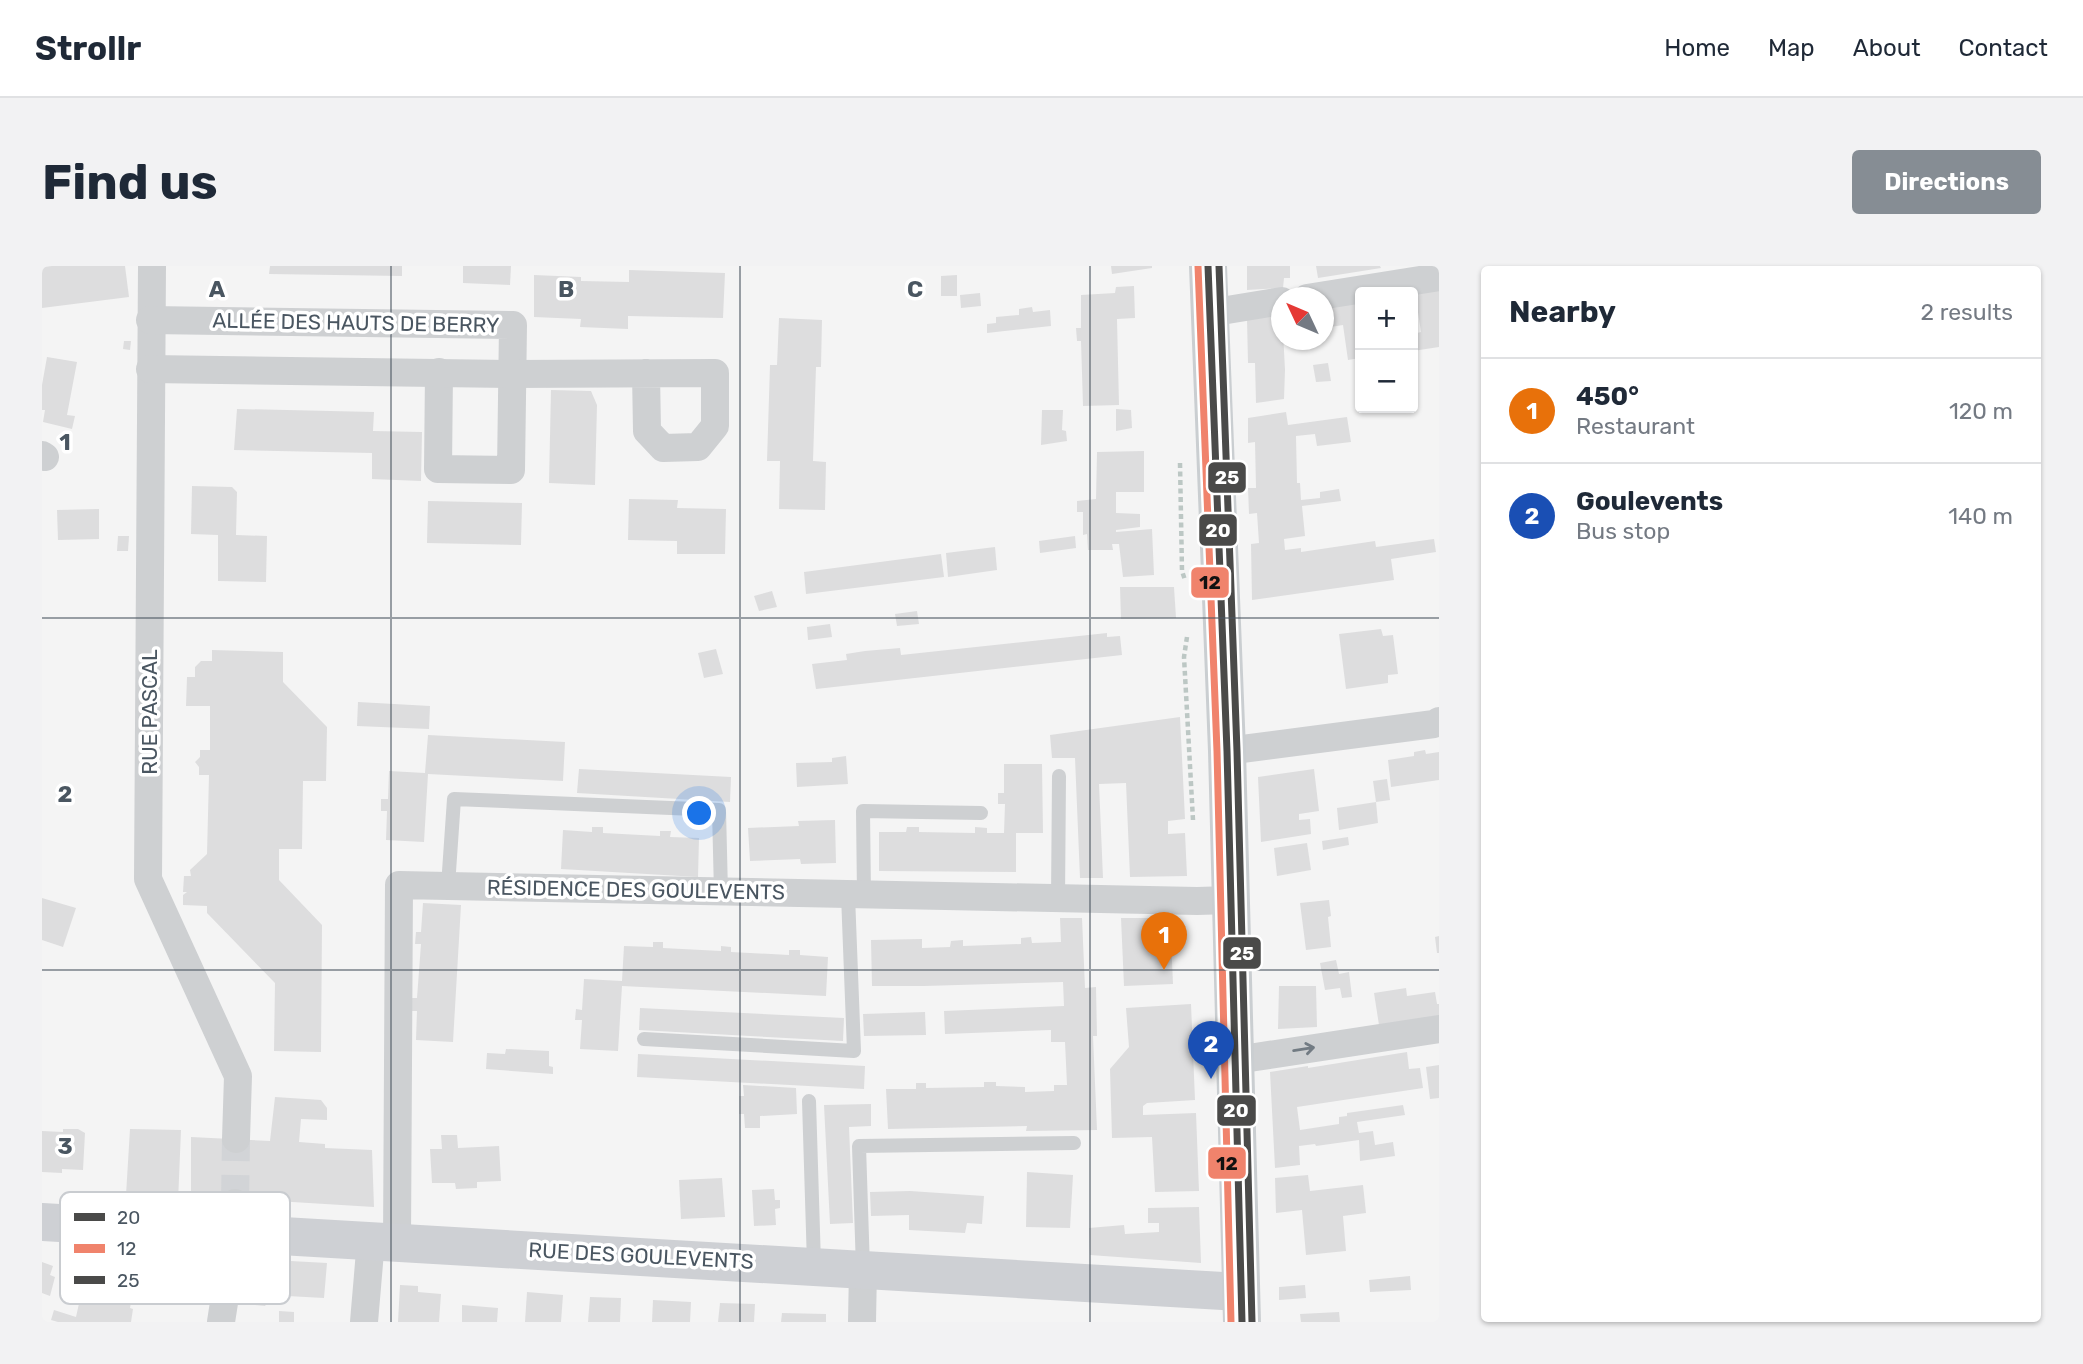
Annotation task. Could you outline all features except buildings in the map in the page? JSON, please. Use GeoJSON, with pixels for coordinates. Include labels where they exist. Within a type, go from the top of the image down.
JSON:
{"type":"FeatureCollection","features":[{"type":"Feature","properties":{"kind":"main road"},"geometry":{"type":"LineString","coordinates":[[1208,266],[1227,751],[1241,1307]]}},
{"type":"Feature","properties":{"kind":"street","name":"RUE PASCAL"},"geometry":{"type":"LineString","coordinates":[[152,266],[148,879],[238,1076],[236,1139]]}},
{"type":"Feature","properties":{"kind":"street"},"geometry":{"type":"LineString","coordinates":[[1334,294],[1439,277]]}},
{"type":"Feature","properties":{"kind":"street"},"geometry":{"type":"LineString","coordinates":[[1209,313],[1271,303]]}},
{"type":"Feature","properties":{"kind":"street","name":"ALLÉE DES HAUTS DE BERRY"},"geometry":{"type":"LineString","coordinates":[[150,320],[513,325],[510,470],[438,469],[439,372]]}},
{"type":"Feature","properties":{"kind":"street"},"geometry":{"type":"LineString","coordinates":[[150,369],[646,373]]}},
{"type":"Feature","properties":{"kind":"street"},"geometry":{"type":"LineString","coordinates":[[1227,751],[1434,724],[1439,721]]}},
{"type":"Feature","properties":{"kind":"street","name":"RÉSIDENCE DES GOULEVENTS"},"geometry":{"type":"LineString","coordinates":[[384,1241],[399,885],[1058,899],[1230,900]]}},
{"type":"Feature","properties":{"kind":"street"},"geometry":{"type":"LineString","coordinates":[[1236,1059],[1439,1029]]}},
{"type":"Feature","properties":{"kind":"street","name":"RUE DES GOULEVENTS"},"geometry":{"type":"LineString","coordinates":[[42,1222],[60,1222]]}},
{"type":"Feature","properties":{"kind":"street","name":"RUE DES GOULEVENTS"},"geometry":{"type":"LineString","coordinates":[[290,1226],[384,1241],[863,1269],[1241,1307]]}},
{"type":"Feature","properties":{"kind":"street"},"geometry":{"type":"LineString","coordinates":[[363,1322],[384,1241]]}},
{"type":"Feature","properties":{"kind":"street"},"geometry":{"type":"LineString","coordinates":[[862,1322],[863,1269]]}},
{"type":"Feature","properties":{"kind":"street"},"geometry":{"type":"LineString","coordinates":[[221,1322],[223,1304]]}},
{"type":"Feature","properties":{"kind":"lane"},"geometry":{"type":"LineString","coordinates":[[1058,899],[1059,776]]}},
{"type":"Feature","properties":{"kind":"lane"},"geometry":{"type":"LineString","coordinates":[[448,886],[454,799],[719,810],[721,892]]}},
{"type":"Feature","properties":{"kind":"lane"},"geometry":{"type":"LineString","coordinates":[[643,1039],[854,1051],[856,895],[863,811],[982,813]]}},
{"type":"Feature","properties":{"kind":"lane"},"geometry":{"type":"LineString","coordinates":[[809,1101],[814,1266]]}},
{"type":"Feature","properties":{"kind":"lane"},"geometry":{"type":"LineString","coordinates":[[863,1269],[859,1146],[1074,1143]]}},
{"type":"Feature","properties":{"kind":"tunnel"},"geometry":{"type":"LineString","coordinates":[[235,1192],[236,1139]]}},
{"type":"Feature","properties":{"kind":"transit line","name":"12"},"geometry":{"type":"LineString","coordinates":[[1198,266],[1217,751],[1231,1322]]}},
{"type":"Feature","properties":{"kind":"transit line","name":"20"},"geometry":{"type":"LineString","coordinates":[[1208,266],[1227,751],[1242,1322]]}},
{"type":"Feature","properties":{"kind":"transit line","name":"25"},"geometry":{"type":"LineString","coordinates":[[1219,266],[1237,751],[1252,1322]]}},
{"type":"Feature","properties":{"kind":"place","name":"450°"},"geometry":{"type":"Point","coordinates":[1164,970]}},
{"type":"Feature","properties":{"kind":"place","name":"Goulevents"},"geometry":{"type":"Point","coordinates":[1211,1079]}}]}
